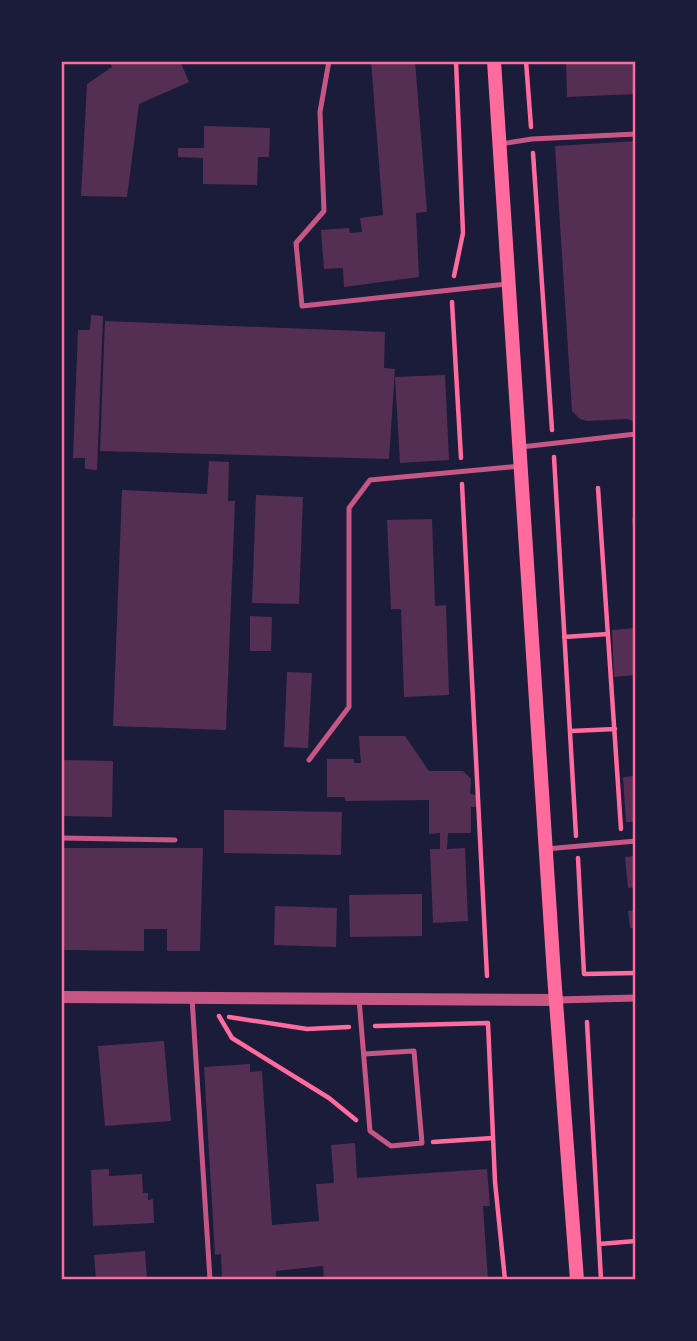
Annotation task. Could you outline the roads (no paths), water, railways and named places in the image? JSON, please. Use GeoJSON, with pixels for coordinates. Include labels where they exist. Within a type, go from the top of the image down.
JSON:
{"type":"FeatureCollection","features":[{"type":"Feature","properties":{"kind":"main road"},"geometry":{"type":"LineString","coordinates":[[494,61],[577,1280]]}},
{"type":"Feature","properties":{"kind":"street"},"geometry":{"type":"LineString","coordinates":[[61,997],[556,1000],[636,998]]}},
{"type":"Feature","properties":{"kind":"lane"},"geometry":{"type":"LineString","coordinates":[[329,61],[320,112],[324,211],[296,243],[302,306],[509,284]]}},
{"type":"Feature","properties":{"kind":"lane"},"geometry":{"type":"LineString","coordinates":[[499,144],[532,139],[636,134]]}},
{"type":"Feature","properties":{"kind":"lane"},"geometry":{"type":"LineString","coordinates":[[519,447],[636,434]]}},
{"type":"Feature","properties":{"kind":"lane"},"geometry":{"type":"LineString","coordinates":[[309,760],[349,707],[349,508],[370,480],[521,466]]}},
{"type":"Feature","properties":{"kind":"lane"},"geometry":{"type":"LineString","coordinates":[[61,838],[175,840]]}},
{"type":"Feature","properties":{"kind":"lane"},"geometry":{"type":"LineString","coordinates":[[546,849],[636,841]]}},
{"type":"Feature","properties":{"kind":"lane"},"geometry":{"type":"LineString","coordinates":[[192,998],[210,1280]]}},
{"type":"Feature","properties":{"kind":"lane"},"geometry":{"type":"LineString","coordinates":[[359,999],[363,1054],[370,1131],[391,1146],[422,1143],[414,1051],[363,1054]]}}]}
